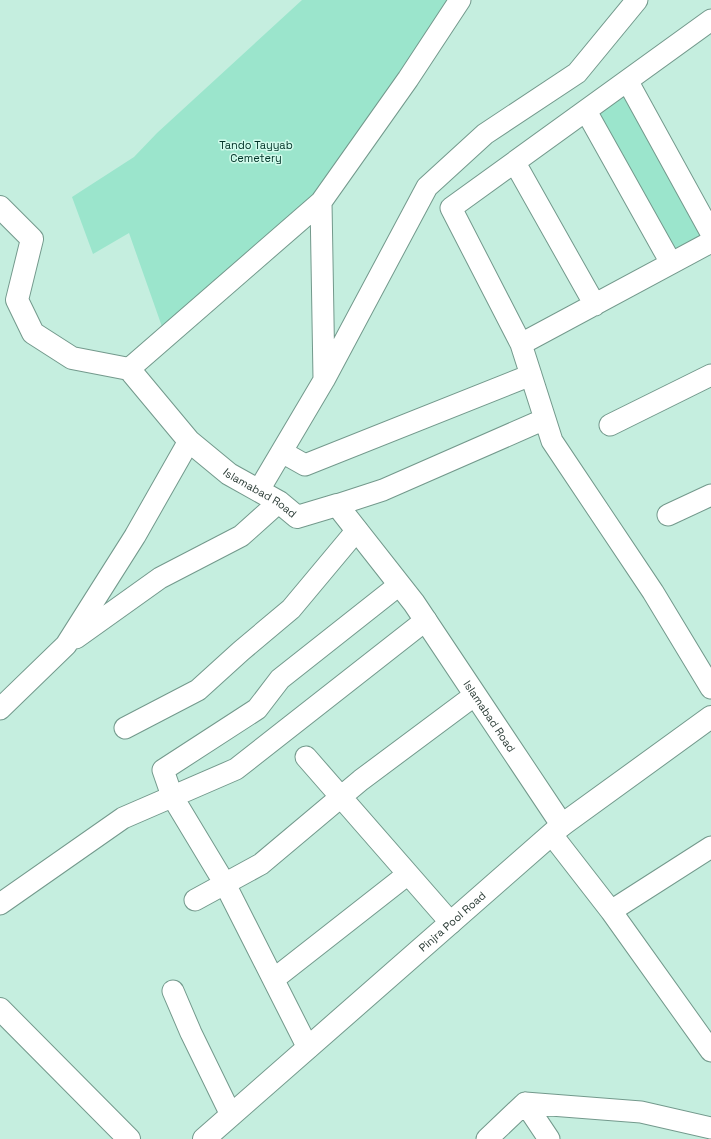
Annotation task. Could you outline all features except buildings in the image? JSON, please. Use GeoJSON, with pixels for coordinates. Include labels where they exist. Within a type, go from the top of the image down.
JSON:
{"type":"FeatureCollection","features":[{"type":"Feature","properties":{"kind":"street"},"geometry":{"type":"LineString","coordinates":[[0,207],[32,239],[17,300],[33,333],[72,358],[129,370],[321,202],[408,79],[460,0]]}},
{"type":"Feature","properties":{"kind":"street"},"geometry":{"type":"LineString","coordinates":[[259,490],[324,380],[427,187],[485,134],[577,73],[637,0]]}},
{"type":"Feature","properties":{"kind":"street"},"geometry":{"type":"LineString","coordinates":[[711,22],[451,208],[520,344],[552,441],[653,592],[711,688]]}},
{"type":"Feature","properties":{"kind":"street"},"geometry":{"type":"LineString","coordinates":[[628,82],[711,233]]}},
{"type":"Feature","properties":{"kind":"street"},"geometry":{"type":"LineString","coordinates":[[586,111],[671,263]]}},
{"type":"Feature","properties":{"kind":"street"},"geometry":{"type":"LineString","coordinates":[[515,163],[595,305]]}},
{"type":"Feature","properties":{"kind":"street"},"geometry":{"type":"LineString","coordinates":[[321,202],[324,380]]}},
{"type":"Feature","properties":{"kind":"street"},"geometry":{"type":"LineString","coordinates":[[520,344],[711,242]]}},
{"type":"Feature","properties":{"kind":"street","name":"Islamabad Road"},"geometry":{"type":"LineString","coordinates":[[129,370],[189,441],[230,474],[279,502],[297,517],[336,505],[400,584],[426,620],[475,695],[557,830]]}},
{"type":"Feature","properties":{"kind":"street"},"geometry":{"type":"LineString","coordinates":[[282,452],[305,465],[531,375]]}},
{"type":"Feature","properties":{"kind":"street"},"geometry":{"type":"LineString","coordinates":[[610,425],[711,375]]}},
{"type":"Feature","properties":{"kind":"street"},"geometry":{"type":"LineString","coordinates":[[336,505],[383,490],[545,419]]}},
{"type":"Feature","properties":{"kind":"street"},"geometry":{"type":"LineString","coordinates":[[66,645],[134,536],[189,441]]}},
{"type":"Feature","properties":{"kind":"street"},"geometry":{"type":"LineString","coordinates":[[668,515],[711,494]]}},
{"type":"Feature","properties":{"kind":"street"},"geometry":{"type":"LineString","coordinates":[[0,709],[66,645],[160,578],[241,536],[279,502]]}},
{"type":"Feature","properties":{"kind":"street"},"geometry":{"type":"LineString","coordinates":[[125,728],[198,690],[291,609],[357,530]]}},
{"type":"Feature","properties":{"kind":"street"},"geometry":{"type":"LineString","coordinates":[[308,1048],[225,884],[172,796],[163,770],[257,709],[280,679],[400,584]]}},
{"type":"Feature","properties":{"kind":"street"},"geometry":{"type":"LineString","coordinates":[[0,904],[123,818],[236,769],[426,620]]}},
{"type":"Feature","properties":{"kind":"street"},"geometry":{"type":"LineString","coordinates":[[195,900],[261,864],[340,797],[475,695]]}},
{"type":"Feature","properties":{"kind":"street","name":"Pinjra Pool Road"},"geometry":{"type":"LineString","coordinates":[[204,1139],[557,830],[711,717]]}},
{"type":"Feature","properties":{"kind":"street"},"geometry":{"type":"LineString","coordinates":[[306,757],[451,924]]}},
{"type":"Feature","properties":{"kind":"street"},"geometry":{"type":"LineString","coordinates":[[557,830],[611,910],[711,1051]]}},
{"type":"Feature","properties":{"kind":"street"},"geometry":{"type":"LineString","coordinates":[[611,910],[711,847]]}},
{"type":"Feature","properties":{"kind":"street"},"geometry":{"type":"LineString","coordinates":[[274,980],[408,874]]}},
{"type":"Feature","properties":{"kind":"street"},"geometry":{"type":"LineString","coordinates":[[173,991],[191,1033],[232,1115]]}},
{"type":"Feature","properties":{"kind":"street"},"geometry":{"type":"LineString","coordinates":[[0,1009],[129,1139]]}},
{"type":"Feature","properties":{"kind":"street"},"geometry":{"type":"LineString","coordinates":[[487,1139],[525,1103],[641,1112],[711,1128]]}},
{"type":"Feature","properties":{"kind":"street"},"geometry":{"type":"LineString","coordinates":[[525,1103],[549,1139]]}},
{"type":"Feature","properties":{"kind":"green space","name":"Tando Tayyab Cemetery"},"geometry":{"type":"Polygon","coordinates":[[[302,0],[459,0],[321,202],[166,338],[129,233],[93,254],[72,197],[134,157],[157,133],[302,0]]]}},
{"type":"Feature","properties":{"kind":"green space"},"geometry":{"type":"Polygon","coordinates":[[[628,82],[711,233],[671,263],[586,111],[628,82]]]}}]}
